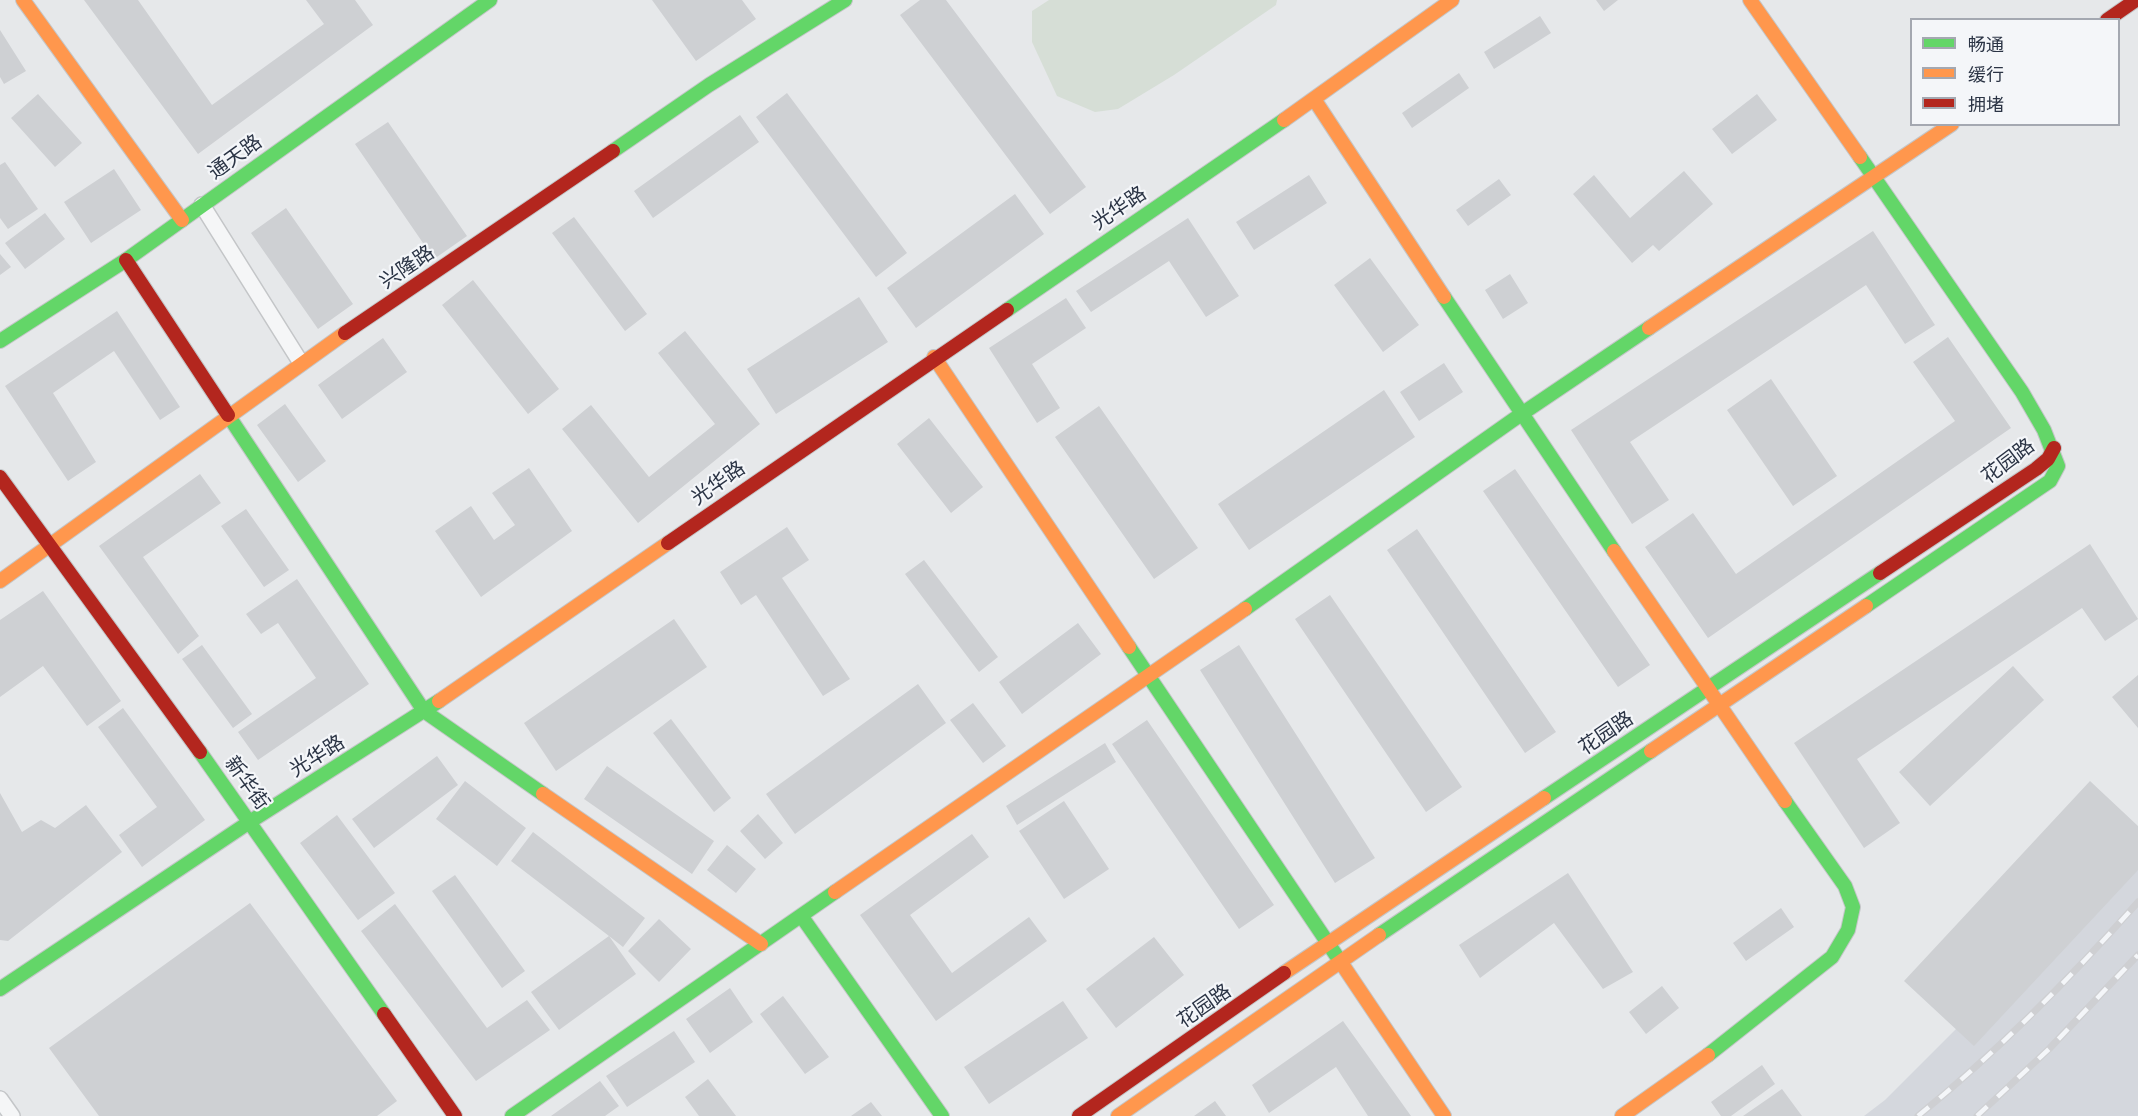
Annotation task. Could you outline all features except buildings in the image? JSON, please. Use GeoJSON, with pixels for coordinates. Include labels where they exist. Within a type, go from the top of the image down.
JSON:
{"type":"FeatureCollection","features":[{"type":"Feature","properties":{"kind":"street"},"geometry":{"type":"LineString","coordinates":[[23,0],[182,220]]}},
{"type":"Feature","properties":{"kind":"street","name":"通天路"},"geometry":{"type":"LineString","coordinates":[[0,341],[126,260],[490,0]]}},
{"type":"Feature","properties":{"kind":"street","name":"兴隆路"},"geometry":{"type":"LineString","coordinates":[[0,581],[301,363],[708,85],[845,0]]}},
{"type":"Feature","properties":{"kind":"street","name":"光华路"},"geometry":{"type":"LineString","coordinates":[[0,989],[251,821],[424,711],[934,357],[1314,99],[1452,0]]}},
{"type":"Feature","properties":{"kind":"street"},"geometry":{"type":"LineString","coordinates":[[1750,0],[1875,178],[2023,396],[2054,448]]}},
{"type":"Feature","properties":{"kind":"street"},"geometry":{"type":"LineString","coordinates":[[2110,18],[2136,0]]}},
{"type":"Feature","properties":{"kind":"street"},"geometry":{"type":"LineString","coordinates":[[1314,99],[1520,415],[1845,886],[1853,907],[1848,930],[1832,957],[1726,1042],[1622,1116]]}},
{"type":"Feature","properties":{"kind":"street"},"geometry":{"type":"LineString","coordinates":[[512,1116],[1149,676],[1520,415],[1949,126]]}},
{"type":"Feature","properties":{"kind":"street"},"geometry":{"type":"LineString","coordinates":[[202,205],[301,363]]}},
{"type":"Feature","properties":{"kind":"street"},"geometry":{"type":"LineString","coordinates":[[126,260],[424,711],[761,944]]}},
{"type":"Feature","properties":{"kind":"street"},"geometry":{"type":"LineString","coordinates":[[934,357],[1444,1116]]}},
{"type":"Feature","properties":{"kind":"street","name":"花园路"},"geometry":{"type":"LineString","coordinates":[[1079,1116],[1329,942],[2036,469],[2048,459],[2054,448]]}},
{"type":"Feature","properties":{"kind":"street","name":"花园路"},"geometry":{"type":"LineString","coordinates":[[1118,1116],[1341,961],[1718,705],[2037,492],[2050,481],[2058,466],[2054,448]]}},
{"type":"Feature","properties":{"kind":"street","name":"新华街"},"geometry":{"type":"LineString","coordinates":[[0,477],[251,821],[455,1116]]}},
{"type":"Feature","properties":{"kind":"street"},"geometry":{"type":"LineString","coordinates":[[802,917],[942,1116]]}},
{"type":"Feature","properties":{"kind":"street"},"geometry":{"type":"LineString","coordinates":[[0,1099],[12,1116]]}},
{"type":"Feature","properties":{"kind":"shaded area"},"geometry":{"type":"Polygon","coordinates":[[[1049,0],[1277,0],[1276,5],[1174,75],[1118,109],[1095,112],[1057,96],[1032,42],[1032,11],[1049,0]]]}},
{"type":"Feature","properties":{"kind":"shaded area"},"geometry":{"type":"Polygon","coordinates":[[[2138,833],[2138,1116],[1864,1116],[1885,1100],[2068,917],[2138,833]]]}},
{"type":"Feature","properties":{"kind":"railway"},"geometry":{"type":"LineString","coordinates":[[1918,1116],[2033,1014],[2138,902]]}},
{"type":"Feature","properties":{"kind":"railway"},"geometry":{"type":"LineString","coordinates":[[1977,1116],[2049,1049],[2138,955]]}},
{"type":"Feature","properties":{"kind":"traffic: fast"},"geometry":{"type":"LineString","coordinates":[[0,341],[126,260],[490,0]]}},
{"type":"Feature","properties":{"kind":"traffic: fast"},"geometry":{"type":"LineString","coordinates":[[613,151],[709,85],[845,0]]}},
{"type":"Feature","properties":{"kind":"traffic: fast"},"geometry":{"type":"LineString","coordinates":[[1007,310],[1284,120]]}},
{"type":"Feature","properties":{"kind":"traffic: fast"},"geometry":{"type":"LineString","coordinates":[[1860,157],[2022,392],[2044,430],[2058,466],[2050,481],[1866,606]]}},
{"type":"Feature","properties":{"kind":"traffic: fast"},"geometry":{"type":"LineString","coordinates":[[1444,297],[1614,551]]}},
{"type":"Feature","properties":{"kind":"traffic: fast"},"geometry":{"type":"LineString","coordinates":[[1245,609],[1520,415],[1649,328]]}},
{"type":"Feature","properties":{"kind":"traffic: fast"},"geometry":{"type":"LineString","coordinates":[[228,415],[424,711],[543,794]]}},
{"type":"Feature","properties":{"kind":"traffic: fast"},"geometry":{"type":"LineString","coordinates":[[1544,798],[1880,573]]}},
{"type":"Feature","properties":{"kind":"traffic: fast"},"geometry":{"type":"LineString","coordinates":[[1129,647],[1342,964]]}},
{"type":"Feature","properties":{"kind":"traffic: fast"},"geometry":{"type":"LineString","coordinates":[[0,989],[251,821],[439,701]]}},
{"type":"Feature","properties":{"kind":"traffic: fast"},"geometry":{"type":"LineString","coordinates":[[1379,935],[1651,751]]}},
{"type":"Feature","properties":{"kind":"traffic: fast"},"geometry":{"type":"LineString","coordinates":[[200,752],[384,1014]]}},
{"type":"Feature","properties":{"kind":"traffic: fast"},"geometry":{"type":"LineString","coordinates":[[1708,1055],[1832,957],[1848,930],[1853,907],[1845,886],[1785,801]]}},
{"type":"Feature","properties":{"kind":"traffic: fast"},"geometry":{"type":"LineString","coordinates":[[512,1116],[835,892]]}},
{"type":"Feature","properties":{"kind":"traffic: fast"},"geometry":{"type":"LineString","coordinates":[[802,917],[942,1116]]}},
{"type":"Feature","properties":{"kind":"traffic: slow"},"geometry":{"type":"LineString","coordinates":[[23,0],[182,220]]}},
{"type":"Feature","properties":{"kind":"traffic: slow"},"geometry":{"type":"LineString","coordinates":[[1284,120],[1452,0]]}},
{"type":"Feature","properties":{"kind":"traffic: slow"},"geometry":{"type":"LineString","coordinates":[[1750,0],[1860,157]]}},
{"type":"Feature","properties":{"kind":"traffic: slow"},"geometry":{"type":"LineString","coordinates":[[1314,99],[1444,297]]}},
{"type":"Feature","properties":{"kind":"traffic: slow"},"geometry":{"type":"LineString","coordinates":[[1649,328],[1949,126]]}},
{"type":"Feature","properties":{"kind":"traffic: slow"},"geometry":{"type":"LineString","coordinates":[[0,581],[345,333]]}},
{"type":"Feature","properties":{"kind":"traffic: slow"},"geometry":{"type":"LineString","coordinates":[[934,357],[1129,647]]}},
{"type":"Feature","properties":{"kind":"traffic: slow"},"geometry":{"type":"LineString","coordinates":[[439,701],[668,543]]}},
{"type":"Feature","properties":{"kind":"traffic: slow"},"geometry":{"type":"LineString","coordinates":[[1614,551],[1785,801]]}},
{"type":"Feature","properties":{"kind":"traffic: slow"},"geometry":{"type":"LineString","coordinates":[[1651,751],[1866,606]]}},
{"type":"Feature","properties":{"kind":"traffic: slow"},"geometry":{"type":"LineString","coordinates":[[835,892],[1245,609]]}},
{"type":"Feature","properties":{"kind":"traffic: slow"},"geometry":{"type":"LineString","coordinates":[[543,794],[761,944]]}},
{"type":"Feature","properties":{"kind":"traffic: slow"},"geometry":{"type":"LineString","coordinates":[[1284,973],[1544,798]]}},
{"type":"Feature","properties":{"kind":"traffic: slow"},"geometry":{"type":"LineString","coordinates":[[1118,1116],[1379,935]]}},
{"type":"Feature","properties":{"kind":"traffic: slow"},"geometry":{"type":"LineString","coordinates":[[1342,964],[1444,1116]]}},
{"type":"Feature","properties":{"kind":"traffic: slow"},"geometry":{"type":"LineString","coordinates":[[1622,1116],[1708,1055]]}},
{"type":"Feature","properties":{"kind":"traffic: jam"},"geometry":{"type":"LineString","coordinates":[[2110,18],[2136,0]]}},
{"type":"Feature","properties":{"kind":"traffic: jam"},"geometry":{"type":"LineString","coordinates":[[345,333],[613,151]]}},
{"type":"Feature","properties":{"kind":"traffic: jam"},"geometry":{"type":"LineString","coordinates":[[126,260],[228,415]]}},
{"type":"Feature","properties":{"kind":"traffic: jam"},"geometry":{"type":"LineString","coordinates":[[668,543],[1007,310]]}},
{"type":"Feature","properties":{"kind":"traffic: jam"},"geometry":{"type":"LineString","coordinates":[[1880,573],[2036,469],[2048,459],[2054,448]]}},
{"type":"Feature","properties":{"kind":"traffic: jam"},"geometry":{"type":"LineString","coordinates":[[0,477],[200,752]]}},
{"type":"Feature","properties":{"kind":"traffic: jam"},"geometry":{"type":"LineString","coordinates":[[1079,1116],[1284,973]]}},
{"type":"Feature","properties":{"kind":"traffic: jam"},"geometry":{"type":"LineString","coordinates":[[384,1014],[455,1116]]}}]}
